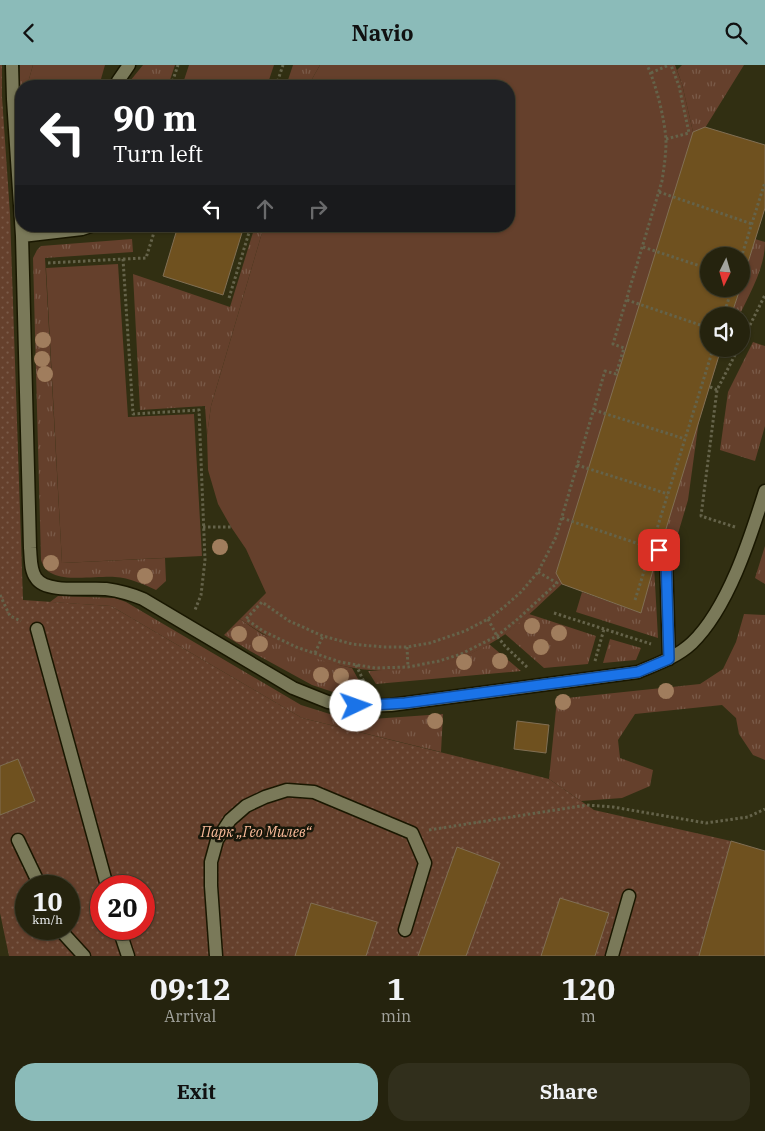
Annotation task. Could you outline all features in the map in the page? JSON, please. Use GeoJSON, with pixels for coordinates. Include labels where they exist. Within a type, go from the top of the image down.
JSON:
{"type":"FeatureCollection","features":[{"type":"Feature","properties":{"kind":"lane"},"geometry":{"type":"LineString","coordinates":[[12,65],[12,99],[15,128]]}},
{"type":"Feature","properties":{"kind":"lane"},"geometry":{"type":"LineString","coordinates":[[119,80],[129,65]]}},
{"type":"Feature","properties":{"kind":"lane"},"geometry":{"type":"LineString","coordinates":[[22,232],[29,529],[32,569],[36,579],[45,585],[60,588],[104,589],[127,592],[143,599],[293,688],[328,702],[356,706],[391,705],[638,672],[669,659],[691,644],[709,624],[729,588],[752,532],[765,491]]}},
{"type":"Feature","properties":{"kind":"lane"},"geometry":{"type":"LineString","coordinates":[[22,236],[56,232]]}},
{"type":"Feature","properties":{"kind":"lane"},"geometry":{"type":"LineString","coordinates":[[654,549],[666,557],[669,659]]}},
{"type":"Feature","properties":{"kind":"lane"},"geometry":{"type":"LineString","coordinates":[[37,629],[104,875]]}},
{"type":"Feature","properties":{"kind":"lane"},"geometry":{"type":"LineString","coordinates":[[216,956],[210,885],[211,862],[217,840],[230,820],[246,806],[265,797],[288,790],[314,792],[412,833],[426,863],[405,930]]}},
{"type":"Feature","properties":{"kind":"lane"},"geometry":{"type":"LineString","coordinates":[[18,840],[35,875]]}},
{"type":"Feature","properties":{"kind":"lane"},"geometry":{"type":"LineString","coordinates":[[612,956],[629,896]]}},
{"type":"Feature","properties":{"kind":"lane"},"geometry":{"type":"LineString","coordinates":[[69,940],[84,956]]}},
{"type":"Feature","properties":{"kind":"lane"},"geometry":{"type":"LineString","coordinates":[[123,940],[128,956]]}},
{"type":"Feature","properties":{"kind":"path"},"geometry":{"type":"LineString","coordinates":[[173,80],[178,65]]}},
{"type":"Feature","properties":{"kind":"path"},"geometry":{"type":"LineString","coordinates":[[278,80],[283,65]]}},
{"type":"Feature","properties":{"kind":"path"},"geometry":{"type":"LineString","coordinates":[[538,572],[557,583],[496,636],[461,654],[439,661],[408,667],[375,668],[340,662],[296,647],[246,619],[262,603],[290,621],[323,636],[352,644],[407,647],[430,643],[465,631],[488,619],[521,592],[538,572],[556,537],[605,371],[616,374],[624,348],[613,344],[662,181],[666,157],[666,139],[658,101],[647,65]]}},
{"type":"Feature","properties":{"kind":"path"},"geometry":{"type":"LineString","coordinates":[[650,73],[670,65],[680,86],[689,133],[666,139]]}},
{"type":"Feature","properties":{"kind":"path"},"geometry":{"type":"LineString","coordinates":[[745,247],[765,181]]}},
{"type":"Feature","properties":{"kind":"path"},"geometry":{"type":"LineString","coordinates":[[659,193],[752,224]]}},
{"type":"Feature","properties":{"kind":"path"},"geometry":{"type":"LineString","coordinates":[[48,263],[146,258],[154,232]]}},
{"type":"Feature","properties":{"kind":"path"},"geometry":{"type":"LineString","coordinates":[[229,298],[249,232]]}},
{"type":"Feature","properties":{"kind":"path"},"geometry":{"type":"LineString","coordinates":[[643,247],[700,266]]}},
{"type":"Feature","properties":{"kind":"path"},"geometry":{"type":"LineString","coordinates":[[123,259],[133,414],[199,410],[205,560],[202,588],[195,611],[186,624]]}},
{"type":"Feature","properties":{"kind":"path"},"geometry":{"type":"LineString","coordinates":[[750,325],[765,295]]}},
{"type":"Feature","properties":{"kind":"path"},"geometry":{"type":"LineString","coordinates":[[627,300],[700,325]]}},
{"type":"Feature","properties":{"kind":"path"},"geometry":{"type":"LineString","coordinates":[[635,600],[654,549],[668,495],[711,357]]}},
{"type":"Feature","properties":{"kind":"path"},"geometry":{"type":"LineString","coordinates":[[734,357],[717,390],[701,516],[752,532]]}},
{"type":"Feature","properties":{"kind":"path"},"geometry":{"type":"LineString","coordinates":[[710,387],[717,390]]}},
{"type":"Feature","properties":{"kind":"path"},"geometry":{"type":"LineString","coordinates":[[594,409],[685,439]]}},
{"type":"Feature","properties":{"kind":"path"},"geometry":{"type":"LineString","coordinates":[[578,465],[668,495]]}},
{"type":"Feature","properties":{"kind":"path"},"geometry":{"type":"LineString","coordinates":[[562,518],[642,545]]}},
{"type":"Feature","properties":{"kind":"path"},"geometry":{"type":"LineString","coordinates":[[203,527],[231,527]]}},
{"type":"Feature","properties":{"kind":"path"},"geometry":{"type":"LineString","coordinates":[[0,595],[10,616],[37,629]]}},
{"type":"Feature","properties":{"kind":"path"},"geometry":{"type":"LineString","coordinates":[[554,613],[650,643],[669,659]]}},
{"type":"Feature","properties":{"kind":"path"},"geometry":{"type":"LineString","coordinates":[[488,619],[496,636],[533,673]]}},
{"type":"Feature","properties":{"kind":"path"},"geometry":{"type":"LineString","coordinates":[[590,678],[604,629]]}},
{"type":"Feature","properties":{"kind":"path"},"geometry":{"type":"LineString","coordinates":[[315,653],[323,636]]}},
{"type":"Feature","properties":{"kind":"path"},"geometry":{"type":"LineString","coordinates":[[407,647],[408,667]]}},
{"type":"Feature","properties":{"kind":"path"},"geometry":{"type":"LineString","coordinates":[[356,665],[369,690]]}},
{"type":"Feature","properties":{"kind":"path"},"geometry":{"type":"LineString","coordinates":[[412,833],[587,805],[613,807],[706,823],[748,817],[765,809]]}},
{"type":"Feature","properties":{"kind":"green space","name":"Парк „Гео Милев“"},"geometry":{"type":"Polygon","coordinates":[[[0,65],[2,65],[2,97],[10,214],[23,600],[111,606],[302,718],[549,779],[594,810],[731,841],[699,956],[9,956],[0,913],[0,815],[35,801],[18,759],[0,766],[0,65]]]}},
{"type":"Feature","properties":{"kind":"green space"},"geometry":{"type":"Polygon","coordinates":[[[20,65],[33,65],[29,80],[19,80],[20,65]]]}},
{"type":"Feature","properties":{"kind":"green space"},"geometry":{"type":"Polygon","coordinates":[[[33,65],[105,65],[101,80],[29,80],[33,65]]]}},
{"type":"Feature","properties":{"kind":"green space"},"geometry":{"type":"Polygon","coordinates":[[[143,65],[175,65],[170,80],[131,80],[143,65]]]}},
{"type":"Feature","properties":{"kind":"green space"},"geometry":{"type":"Polygon","coordinates":[[[189,65],[274,65],[269,80],[184,80],[189,65]]]}},
{"type":"Feature","properties":{"kind":"green space"},"geometry":{"type":"Polygon","coordinates":[[[293,65],[320,65],[311,80],[288,80],[293,65]]]}},
{"type":"Feature","properties":{"kind":"green space"},"geometry":{"type":"Polygon","coordinates":[[[320,65],[675,65],[682,84],[693,132],[765,208],[750,256],[750,247],[700,247],[700,297],[737,297],[734,307],[700,307],[700,357],[719,357],[641,613],[562,584],[515,627],[498,639],[472,653],[446,662],[427,667],[402,670],[377,670],[353,668],[306,655],[262,633],[240,619],[266,593],[246,549],[218,504],[208,470],[207,435],[211,406],[262,232],[515,232],[515,80],[311,80],[320,65]]]}},
{"type":"Feature","properties":{"kind":"green space"},"geometry":{"type":"Polygon","coordinates":[[[682,65],[744,65],[705,128],[693,132],[677,70],[682,65]]]}},
{"type":"Feature","properties":{"kind":"green space"},"geometry":{"type":"Polygon","coordinates":[[[253,232],[262,232],[211,406],[207,435],[205,406],[140,410],[133,274],[230,307],[253,232]]]}},
{"type":"Feature","properties":{"kind":"green space"},"geometry":{"type":"Polygon","coordinates":[[[132,239],[133,252],[45,258],[62,563],[165,558],[166,581],[156,590],[121,578],[74,578],[59,576],[47,570],[41,560],[33,258],[41,246],[132,239]]]}},
{"type":"Feature","properties":{"kind":"green space"},"geometry":{"type":"Polygon","coordinates":[[[755,239],[765,242],[760,271],[750,293],[750,255],[755,239]]]}},
{"type":"Feature","properties":{"kind":"green space"},"geometry":{"type":"Polygon","coordinates":[[[118,264],[128,417],[194,414],[202,556],[62,563],[46,268],[118,264]]]}},
{"type":"Feature","properties":{"kind":"green space"},"geometry":{"type":"Polygon","coordinates":[[[737,297],[748,297],[743,307],[734,307],[737,297]]]}},
{"type":"Feature","properties":{"kind":"green space"},"geometry":{"type":"Polygon","coordinates":[[[753,342],[765,346],[765,426],[755,461],[720,450],[728,392],[746,357],[750,357],[750,348],[753,342]]]}},
{"type":"Feature","properties":{"kind":"green space"},"geometry":{"type":"Polygon","coordinates":[[[699,420],[688,500],[674,547],[662,542],[699,420]]]}},
{"type":"Feature","properties":{"kind":"green space"},"geometry":{"type":"Polygon","coordinates":[[[765,546],[765,584],[755,578],[765,546]]]}},
{"type":"Feature","properties":{"kind":"green space"},"geometry":{"type":"Polygon","coordinates":[[[654,565],[658,638],[576,612],[582,592],[641,613],[654,565]]]}},
{"type":"Feature","properties":{"kind":"green space"},"geometry":{"type":"Polygon","coordinates":[[[58,596],[115,598],[126,602],[301,705],[333,715],[358,720],[443,714],[441,752],[302,718],[111,606],[50,602],[58,596]]]}},
{"type":"Feature","properties":{"kind":"green space"},"geometry":{"type":"Polygon","coordinates":[[[529,614],[596,636],[588,664],[544,668],[505,634],[529,614]]]}},
{"type":"Feature","properties":{"kind":"green space"},"geometry":{"type":"Polygon","coordinates":[[[744,614],[765,615],[765,760],[753,755],[739,734],[736,718],[722,705],[635,714],[618,740],[620,758],[653,770],[650,786],[622,798],[581,801],[549,779],[557,699],[700,684],[723,669],[736,642],[744,614]]]}},
{"type":"Feature","properties":{"kind":"green space"},"geometry":{"type":"Polygon","coordinates":[[[240,619],[262,634],[339,665],[352,668],[368,697],[352,697],[312,685],[224,635],[240,619]]]}},
{"type":"Feature","properties":{"kind":"green space"},"geometry":{"type":"Polygon","coordinates":[[[610,639],[641,648],[636,660],[603,663],[610,639]]]}},
{"type":"Feature","properties":{"kind":"green space"},"geometry":{"type":"Polygon","coordinates":[[[489,644],[521,671],[376,684],[368,671],[463,657],[489,644]]]}},
{"type":"Feature","properties":{"kind":"building"},"geometry":{"type":"Polygon","coordinates":[[[705,127],[765,145],[765,208],[750,256],[750,247],[700,247],[700,297],[737,297],[734,307],[700,307],[700,357],[719,357],[662,542],[656,542],[651,547],[651,553],[656,559],[641,613],[562,584],[556,573],[693,132],[705,127]]]}},
{"type":"Feature","properties":{"kind":"building"},"geometry":{"type":"Polygon","coordinates":[[[176,232],[242,232],[223,295],[163,276],[176,232]]]}},
{"type":"Feature","properties":{"kind":"building"},"geometry":{"type":"Polygon","coordinates":[[[517,721],[549,725],[546,753],[514,749],[517,721]]]}},
{"type":"Feature","properties":{"kind":"building"},"geometry":{"type":"Polygon","coordinates":[[[18,759],[35,801],[0,815],[0,766],[18,759]]]}},
{"type":"Feature","properties":{"kind":"building"},"geometry":{"type":"Polygon","coordinates":[[[731,841],[765,851],[765,956],[699,956],[731,841]]]}},
{"type":"Feature","properties":{"kind":"building"},"geometry":{"type":"Polygon","coordinates":[[[457,847],[500,863],[466,956],[418,956],[457,847]]]}},
{"type":"Feature","properties":{"kind":"building"},"geometry":{"type":"Polygon","coordinates":[[[560,898],[609,913],[595,956],[541,956],[560,898]]]}},
{"type":"Feature","properties":{"kind":"building"},"geometry":{"type":"Polygon","coordinates":[[[311,903],[377,922],[366,956],[295,956],[311,903]]]}},
{"type":"Feature","properties":{"kind":"route"},"geometry":{"type":"LineString","coordinates":[[356,706],[391,705],[638,672],[669,659],[666,557],[659,550]]}}]}
